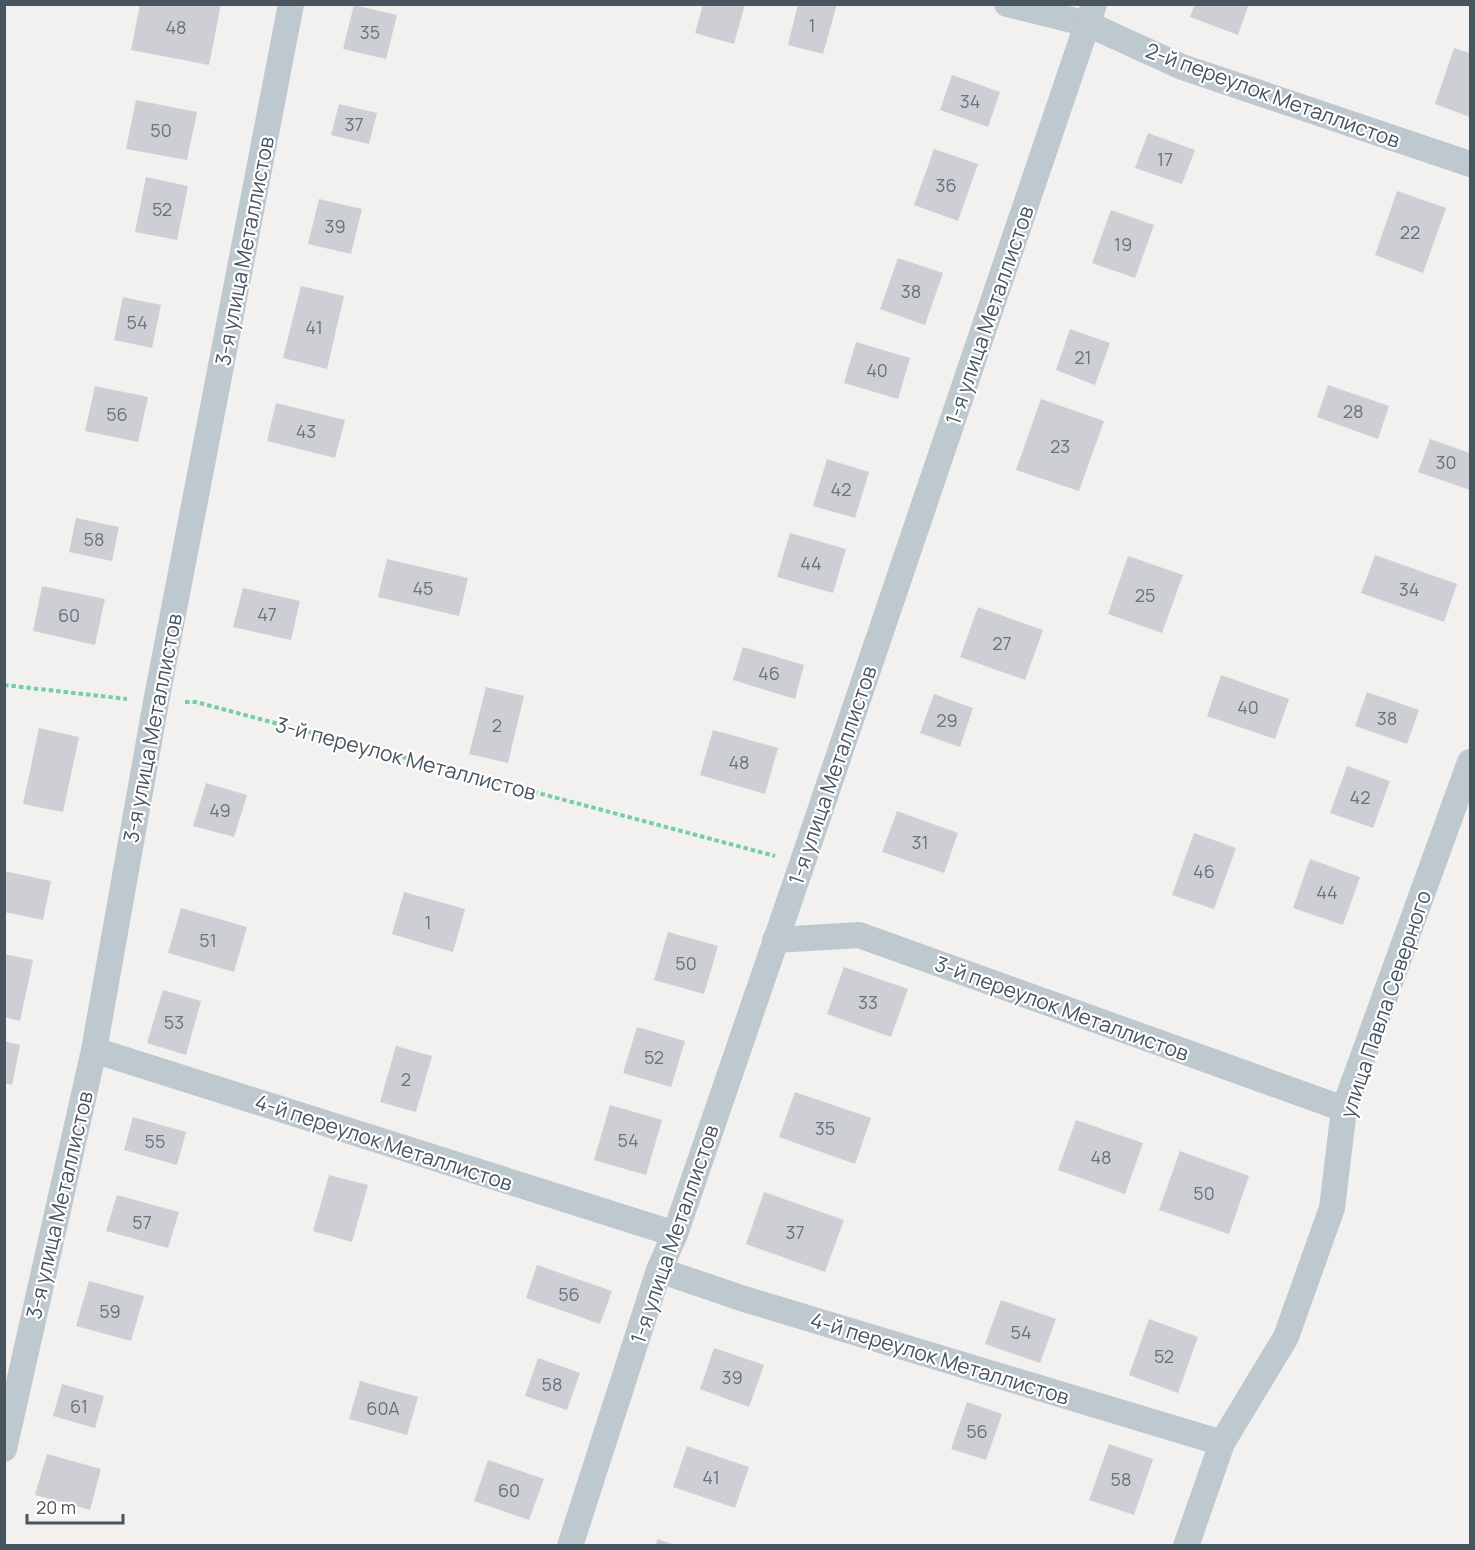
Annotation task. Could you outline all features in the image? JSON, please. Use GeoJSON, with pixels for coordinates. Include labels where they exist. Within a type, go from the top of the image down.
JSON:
{"type":"FeatureCollection","features":[{"type":"Feature","properties":{"kind":"street","name":"3-я улица Металлистов"},"geometry":{"type":"LineString","coordinates":[[4,1449],[94,1050],[156,702],[291,4]]}},
{"type":"Feature","properties":{"kind":"street","name":"2-й переулок Металлистов"},"geometry":{"type":"LineString","coordinates":[[1007,4],[1091,14],[1182,67],[1470,164]]}},
{"type":"Feature","properties":{"kind":"street","name":"1-я улица Металлистов"},"geometry":{"type":"LineString","coordinates":[[570,1545],[659,1270],[675,1234],[1091,14]]}},
{"type":"Feature","properties":{"kind":"street","name":"улица Павла Северного"},"geometry":{"type":"LineString","coordinates":[[1186,1545],[1222,1443],[1286,1337],[1332,1208],[1344,1109],[1470,762]]}},
{"type":"Feature","properties":{"kind":"street","name":"3-й переулок Металлистов"},"geometry":{"type":"LineString","coordinates":[[775,940],[859,934],[1344,1109]]}},
{"type":"Feature","properties":{"kind":"street","name":"4-й переулок Металлистов"},"geometry":{"type":"LineString","coordinates":[[94,1050],[675,1234]]}},
{"type":"Feature","properties":{"kind":"street","name":"4-й переулок Металлистов"},"geometry":{"type":"LineString","coordinates":[[659,1270],[744,1299],[1222,1443]]}},
{"type":"Feature","properties":{"kind":"path","name":"3-й переулок Металлистов"},"geometry":{"type":"LineString","coordinates":[[4,685],[156,702],[195,702],[802,864]]}},
{"type":"Feature","properties":{"kind":"building"},"geometry":{"type":"Polygon","coordinates":[[[140,4],[221,4],[209,65],[131,50],[140,4]]]}},
{"type":"Feature","properties":{"kind":"building"},"geometry":{"type":"Polygon","coordinates":[[[703,4],[745,4],[734,44],[695,33],[703,4]]]}},
{"type":"Feature","properties":{"kind":"building"},"geometry":{"type":"Polygon","coordinates":[[[798,4],[837,4],[823,54],[788,45],[798,4]]]}},
{"type":"Feature","properties":{"kind":"building"},"geometry":{"type":"Polygon","coordinates":[[[1195,4],[1249,4],[1238,35],[1190,17],[1195,4]]]}},
{"type":"Feature","properties":{"kind":"building"},"geometry":{"type":"Polygon","coordinates":[[[354,5],[397,15],[386,59],[343,49],[354,5]]]}},
{"type":"Feature","properties":{"kind":"building"},"geometry":{"type":"Polygon","coordinates":[[[1454,48],[1470,53],[1470,117],[1435,104],[1454,48]]]}},
{"type":"Feature","properties":{"kind":"building"},"geometry":{"type":"Polygon","coordinates":[[[952,75],[1000,92],[988,127],[940,110],[952,75]]]}},
{"type":"Feature","properties":{"kind":"building"},"geometry":{"type":"Polygon","coordinates":[[[136,100],[197,112],[187,160],[126,149],[136,100]]]}},
{"type":"Feature","properties":{"kind":"building"},"geometry":{"type":"Polygon","coordinates":[[[339,104],[377,113],[369,144],[331,135],[339,104]]]}},
{"type":"Feature","properties":{"kind":"building"},"geometry":{"type":"Polygon","coordinates":[[[1148,133],[1195,150],[1182,184],[1135,168],[1148,133]]]}},
{"type":"Feature","properties":{"kind":"building"},"geometry":{"type":"Polygon","coordinates":[[[934,149],[978,164],[958,221],[914,205],[934,149]]]}},
{"type":"Feature","properties":{"kind":"building"},"geometry":{"type":"Polygon","coordinates":[[[146,177],[188,186],[177,240],[135,232],[146,177]]]}},
{"type":"Feature","properties":{"kind":"building"},"geometry":{"type":"Polygon","coordinates":[[[1397,191],[1446,208],[1423,273],[1375,255],[1397,191]]]}},
{"type":"Feature","properties":{"kind":"building"},"geometry":{"type":"Polygon","coordinates":[[[319,199],[362,209],[351,254],[308,244],[319,199]]]}},
{"type":"Feature","properties":{"kind":"building"},"geometry":{"type":"Polygon","coordinates":[[[1111,210],[1154,225],[1135,278],[1092,263],[1111,210]]]}},
{"type":"Feature","properties":{"kind":"building"},"geometry":{"type":"Polygon","coordinates":[[[898,258],[943,273],[925,325],[880,309],[898,258]]]}},
{"type":"Feature","properties":{"kind":"building"},"geometry":{"type":"Polygon","coordinates":[[[301,286],[344,296],[327,369],[283,358],[301,286]]]}},
{"type":"Feature","properties":{"kind":"building"},"geometry":{"type":"Polygon","coordinates":[[[123,297],[161,305],[152,348],[114,340],[123,297]]]}},
{"type":"Feature","properties":{"kind":"building"},"geometry":{"type":"Polygon","coordinates":[[[1070,329],[1110,343],[1095,385],[1056,370],[1070,329]]]}},
{"type":"Feature","properties":{"kind":"building"},"geometry":{"type":"Polygon","coordinates":[[[856,342],[910,358],[898,399],[844,383],[856,342]]]}},
{"type":"Feature","properties":{"kind":"building"},"geometry":{"type":"Polygon","coordinates":[[[1328,385],[1389,406],[1378,439],[1317,417],[1328,385]]]}},
{"type":"Feature","properties":{"kind":"building"},"geometry":{"type":"Polygon","coordinates":[[[95,386],[148,397],[138,442],[85,431],[95,386]]]}},
{"type":"Feature","properties":{"kind":"building"},"geometry":{"type":"Polygon","coordinates":[[[1041,399],[1104,421],[1079,491],[1016,470],[1041,399]]]}},
{"type":"Feature","properties":{"kind":"building"},"geometry":{"type":"Polygon","coordinates":[[[276,403],[345,420],[335,458],[267,441],[276,403]]]}},
{"type":"Feature","properties":{"kind":"building"},"geometry":{"type":"Polygon","coordinates":[[[1430,439],[1470,453],[1470,490],[1418,472],[1430,439]]]}},
{"type":"Feature","properties":{"kind":"building"},"geometry":{"type":"Polygon","coordinates":[[[827,459],[869,472],[855,518],[813,506],[827,459]]]}},
{"type":"Feature","properties":{"kind":"building"},"geometry":{"type":"Polygon","coordinates":[[[76,518],[119,527],[112,561],[69,552],[76,518]]]}},
{"type":"Feature","properties":{"kind":"building"},"geometry":{"type":"Polygon","coordinates":[[[790,533],[846,549],[833,593],[777,577],[790,533]]]}},
{"type":"Feature","properties":{"kind":"building"},"geometry":{"type":"Polygon","coordinates":[[[1375,555],[1457,584],[1444,622],[1361,593],[1375,555]]]}},
{"type":"Feature","properties":{"kind":"building"},"geometry":{"type":"Polygon","coordinates":[[[1128,556],[1183,575],[1162,633],[1108,614],[1128,556]]]}},
{"type":"Feature","properties":{"kind":"building"},"geometry":{"type":"Polygon","coordinates":[[[387,559],[468,578],[459,616],[378,597],[387,559]]]}},
{"type":"Feature","properties":{"kind":"building"},"geometry":{"type":"Polygon","coordinates":[[[42,586],[105,599],[95,645],[33,631],[42,586]]]}},
{"type":"Feature","properties":{"kind":"building"},"geometry":{"type":"Polygon","coordinates":[[[243,588],[300,601],[291,640],[233,627],[243,588]]]}},
{"type":"Feature","properties":{"kind":"building"},"geometry":{"type":"Polygon","coordinates":[[[978,607],[1043,630],[1025,680],[960,657],[978,607]]]}},
{"type":"Feature","properties":{"kind":"building"},"geometry":{"type":"Polygon","coordinates":[[[743,647],[804,665],[795,699],[733,680],[743,647]]]}},
{"type":"Feature","properties":{"kind":"building"},"geometry":{"type":"Polygon","coordinates":[[[1221,675],[1289,699],[1275,739],[1207,716],[1221,675]]]}},
{"type":"Feature","properties":{"kind":"building"},"geometry":{"type":"Polygon","coordinates":[[[486,687],[524,696],[508,763],[469,754],[486,687]]]}},
{"type":"Feature","properties":{"kind":"building"},"geometry":{"type":"Polygon","coordinates":[[[1367,692],[1419,710],[1407,744],[1355,726],[1367,692]]]}},
{"type":"Feature","properties":{"kind":"building"},"geometry":{"type":"Polygon","coordinates":[[[934,694],[973,708],[960,747],[920,733],[934,694]]]}},
{"type":"Feature","properties":{"kind":"building"},"geometry":{"type":"Polygon","coordinates":[[[39,728],[79,737],[63,812],[23,804],[39,728]]]}},
{"type":"Feature","properties":{"kind":"building"},"geometry":{"type":"Polygon","coordinates":[[[713,730],[778,748],[765,794],[700,775],[713,730]]]}},
{"type":"Feature","properties":{"kind":"building"},"geometry":{"type":"Polygon","coordinates":[[[1347,766],[1390,781],[1373,828],[1330,813],[1347,766]]]}},
{"type":"Feature","properties":{"kind":"building"},"geometry":{"type":"Polygon","coordinates":[[[206,783],[247,795],[234,837],[193,826],[206,783]]]}},
{"type":"Feature","properties":{"kind":"building"},"geometry":{"type":"Polygon","coordinates":[[[897,811],[958,833],[944,873],[882,852],[897,811]]]}},
{"type":"Feature","properties":{"kind":"building"},"geometry":{"type":"Polygon","coordinates":[[[1194,833],[1236,848],[1214,909],[1172,895],[1194,833]]]}},
{"type":"Feature","properties":{"kind":"building"},"geometry":{"type":"Polygon","coordinates":[[[1310,859],[1360,877],[1343,925],[1293,908],[1310,859]]]}},
{"type":"Feature","properties":{"kind":"building"},"geometry":{"type":"Polygon","coordinates":[[[4,871],[51,881],[43,920],[4,912],[4,871]]]}},
{"type":"Feature","properties":{"kind":"building"},"geometry":{"type":"Polygon","coordinates":[[[404,892],[465,909],[453,952],[392,934],[404,892]]]}},
{"type":"Feature","properties":{"kind":"building"},"geometry":{"type":"Polygon","coordinates":[[[181,908],[247,927],[234,972],[168,953],[181,908]]]}},
{"type":"Feature","properties":{"kind":"building"},"geometry":{"type":"Polygon","coordinates":[[[668,932],[718,946],[704,994],[654,980],[668,932]]]}},
{"type":"Feature","properties":{"kind":"building"},"geometry":{"type":"Polygon","coordinates":[[[4,954],[33,960],[20,1021],[4,1017],[4,954]]]}},
{"type":"Feature","properties":{"kind":"building"},"geometry":{"type":"Polygon","coordinates":[[[844,967],[908,989],[891,1037],[827,1014],[844,967]]]}},
{"type":"Feature","properties":{"kind":"building"},"geometry":{"type":"Polygon","coordinates":[[[163,990],[201,1001],[186,1055],[147,1043],[163,990]]]}},
{"type":"Feature","properties":{"kind":"building"},"geometry":{"type":"Polygon","coordinates":[[[637,1027],[685,1041],[671,1087],[623,1073],[637,1027]]]}},
{"type":"Feature","properties":{"kind":"building"},"geometry":{"type":"Polygon","coordinates":[[[4,1041],[20,1045],[12,1085],[4,1083],[4,1041]]]}},
{"type":"Feature","properties":{"kind":"building"},"geometry":{"type":"Polygon","coordinates":[[[396,1046],[432,1056],[416,1112],[380,1102],[396,1046]]]}},
{"type":"Feature","properties":{"kind":"building"},"geometry":{"type":"Polygon","coordinates":[[[795,1092],[871,1118],[855,1164],[779,1137],[795,1092]]]}},
{"type":"Feature","properties":{"kind":"building"},"geometry":{"type":"Polygon","coordinates":[[[610,1105],[662,1120],[646,1175],[594,1160],[610,1105]]]}},
{"type":"Feature","properties":{"kind":"building"},"geometry":{"type":"Polygon","coordinates":[[[133,1117],[186,1132],[177,1165],[124,1150],[133,1117]]]}},
{"type":"Feature","properties":{"kind":"building"},"geometry":{"type":"Polygon","coordinates":[[[1076,1120],[1143,1143],[1125,1194],[1058,1170],[1076,1120]]]}},
{"type":"Feature","properties":{"kind":"building"},"geometry":{"type":"Polygon","coordinates":[[[1180,1151],[1249,1176],[1229,1234],[1159,1210],[1180,1151]]]}},
{"type":"Feature","properties":{"kind":"building"},"geometry":{"type":"Polygon","coordinates":[[[329,1175],[368,1185],[352,1242],[313,1231],[329,1175]]]}},
{"type":"Feature","properties":{"kind":"building"},"geometry":{"type":"Polygon","coordinates":[[[764,1192],[844,1220],[825,1272],[746,1244],[764,1192]]]}},
{"type":"Feature","properties":{"kind":"building"},"geometry":{"type":"Polygon","coordinates":[[[117,1195],[179,1212],[168,1248],[106,1231],[117,1195]]]}},
{"type":"Feature","properties":{"kind":"building"},"geometry":{"type":"Polygon","coordinates":[[[537,1265],[612,1291],[600,1324],[526,1298],[537,1265]]]}},
{"type":"Feature","properties":{"kind":"building"},"geometry":{"type":"Polygon","coordinates":[[[89,1281],[144,1296],[131,1341],[76,1326],[89,1281]]]}},
{"type":"Feature","properties":{"kind":"building"},"geometry":{"type":"Polygon","coordinates":[[[1001,1300],[1056,1319],[1040,1363],[985,1344],[1001,1300]]]}},
{"type":"Feature","properties":{"kind":"building"},"geometry":{"type":"Polygon","coordinates":[[[1149,1319],[1198,1337],[1178,1393],[1129,1375],[1149,1319]]]}},
{"type":"Feature","properties":{"kind":"building"},"geometry":{"type":"Polygon","coordinates":[[[714,1348],[764,1365],[749,1407],[700,1389],[714,1348]]]}},
{"type":"Feature","properties":{"kind":"building"},"geometry":{"type":"Polygon","coordinates":[[[538,1358],[580,1373],[567,1410],[525,1396],[538,1358]]]}},
{"type":"Feature","properties":{"kind":"building"},"geometry":{"type":"Polygon","coordinates":[[[360,1381],[418,1397],[407,1435],[349,1419],[360,1381]]]}},
{"type":"Feature","properties":{"kind":"building"},"geometry":{"type":"Polygon","coordinates":[[[62,1384],[104,1396],[95,1428],[53,1416],[62,1384]]]}},
{"type":"Feature","properties":{"kind":"building"},"geometry":{"type":"Polygon","coordinates":[[[967,1402],[1002,1414],[986,1460],[951,1449],[967,1402]]]}},
{"type":"Feature","properties":{"kind":"building"},"geometry":{"type":"Polygon","coordinates":[[[1109,1444],[1153,1459],[1134,1515],[1089,1500],[1109,1444]]]}},
{"type":"Feature","properties":{"kind":"building"},"geometry":{"type":"Polygon","coordinates":[[[687,1446],[749,1467],[735,1508],[673,1487],[687,1446]]]}},
{"type":"Feature","properties":{"kind":"building"},"geometry":{"type":"Polygon","coordinates":[[[47,1454],[101,1469],[90,1510],[35,1495],[47,1454]]]}},
{"type":"Feature","properties":{"kind":"building"},"geometry":{"type":"Polygon","coordinates":[[[488,1460],[544,1479],[529,1520],[474,1501],[488,1460]]]}},
{"type":"Feature","properties":{"kind":"building"},"geometry":{"type":"Polygon","coordinates":[[[658,1539],[675,1545],[675,1546],[655,1546],[658,1539]]]}}]}
